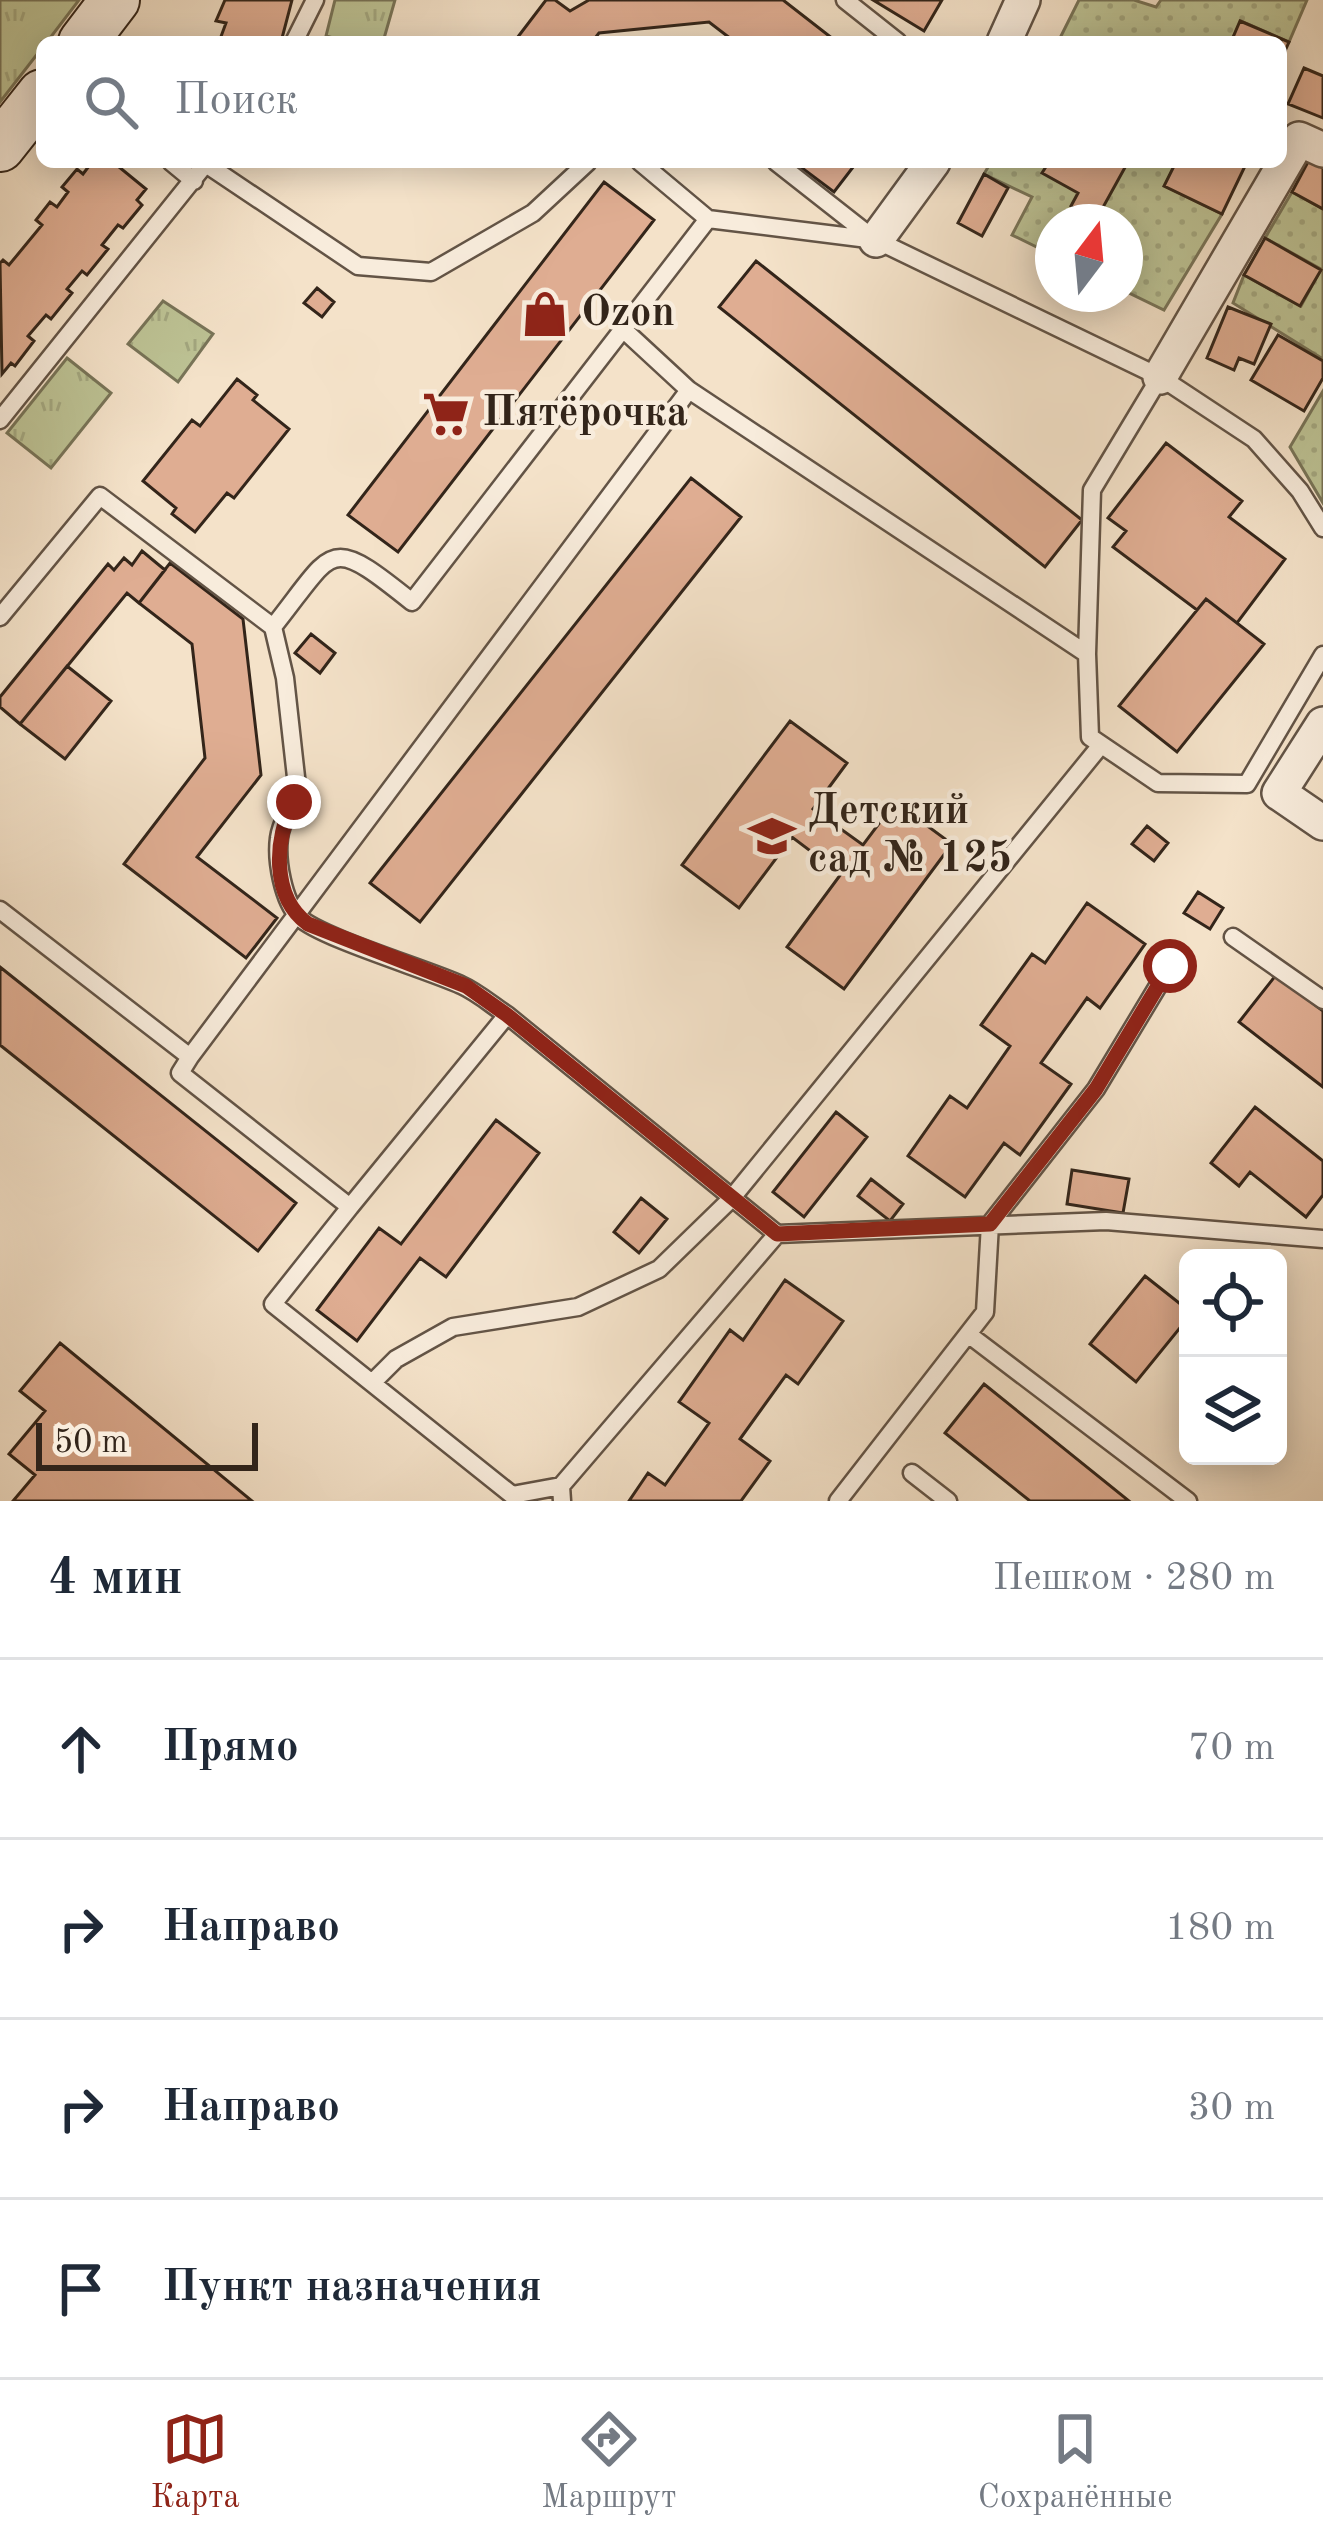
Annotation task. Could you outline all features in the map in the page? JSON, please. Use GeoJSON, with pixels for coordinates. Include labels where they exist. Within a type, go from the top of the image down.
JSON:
{"type":"FeatureCollection","features":[{"type":"Feature","properties":{"kind":"street"},"geometry":{"type":"LineString","coordinates":[[88,36],[115,0]]}},
{"type":"Feature","properties":{"kind":"street"},"geometry":{"type":"LineString","coordinates":[[1007,36],[1023,0]]}},
{"type":"Feature","properties":{"kind":"street"},"geometry":{"type":"LineString","coordinates":[[0,147],[36,102]]}},
{"type":"Feature","properties":{"kind":"street"},"geometry":{"type":"LineString","coordinates":[[1160,377],[1311,145]]}},
{"type":"Feature","properties":{"kind":"street"},"geometry":{"type":"LineString","coordinates":[[876,240],[929,168]]}},
{"type":"Feature","properties":{"kind":"street"},"geometry":{"type":"LineString","coordinates":[[1323,724],[1279,794],[1323,823]]}},
{"type":"Feature","properties":{"kind":"lane"},"geometry":{"type":"LineString","coordinates":[[297,36],[315,0]]}},
{"type":"Feature","properties":{"kind":"lane"},"geometry":{"type":"LineString","coordinates":[[844,0],[890,36]]}},
{"type":"Feature","properties":{"kind":"lane"},"geometry":{"type":"LineString","coordinates":[[178,168],[194,181]]}},
{"type":"Feature","properties":{"kind":"lane"},"geometry":{"type":"LineString","coordinates":[[0,420],[203,168]]}},
{"type":"Feature","properties":{"kind":"lane"},"geometry":{"type":"LineString","coordinates":[[214,168],[358,266],[431,272],[533,213],[581,168]]}},
{"type":"Feature","properties":{"kind":"lane"},"geometry":{"type":"LineString","coordinates":[[647,168],[707,219],[876,240]]}},
{"type":"Feature","properties":{"kind":"lane"},"geometry":{"type":"LineString","coordinates":[[784,168],[876,240],[1160,377],[1254,439],[1300,491],[1323,528]]}},
{"type":"Feature","properties":{"kind":"lane"},"geometry":{"type":"LineString","coordinates":[[273,627],[326,560],[341,555],[363,562],[412,602],[707,219]]}},
{"type":"Feature","properties":{"kind":"lane"},"geometry":{"type":"LineString","coordinates":[[623,329],[689,390],[1087,654]]}},
{"type":"Feature","properties":{"kind":"lane"},"geometry":{"type":"LineString","coordinates":[[1160,377],[1092,490],[1087,654],[1090,737],[1158,783],[1247,784],[1323,655]]}},
{"type":"Feature","properties":{"kind":"lane"},"geometry":{"type":"LineString","coordinates":[[350,1207],[180,1072],[689,390]]}},
{"type":"Feature","properties":{"kind":"lane"},"geometry":{"type":"LineString","coordinates":[[0,617],[100,496],[273,627],[297,786],[279,835],[279,850],[288,901],[298,917],[466,986],[777,1234],[1106,1221],[1323,1239]]}},
{"type":"Feature","properties":{"kind":"lane"},"geometry":{"type":"LineString","coordinates":[[372,1382],[396,1359],[453,1327],[578,1307],[659,1270],[731,1199],[1101,745]]}},
{"type":"Feature","properties":{"kind":"lane"},"geometry":{"type":"LineString","coordinates":[[0,910],[190,1057]]}},
{"type":"Feature","properties":{"kind":"lane"},"geometry":{"type":"LineString","coordinates":[[1233,937],[1323,1000]]}},
{"type":"Feature","properties":{"kind":"lane"},"geometry":{"type":"LineString","coordinates":[[838,1501],[985,1312],[990,1224],[1096,1089],[1170,966]]}},
{"type":"Feature","properties":{"kind":"lane"},"geometry":{"type":"LineString","coordinates":[[507,1015],[273,1304],[512,1495],[561,1493],[777,1234]]}},
{"type":"Feature","properties":{"kind":"lane"},"geometry":{"type":"LineString","coordinates":[[968,1334],[1188,1501]]}},
{"type":"Feature","properties":{"kind":"lane"},"geometry":{"type":"LineString","coordinates":[[912,1473],[948,1501]]}},
{"type":"Feature","properties":{"kind":"lane"},"geometry":{"type":"LineString","coordinates":[[488,1501],[500,1485]]}},
{"type":"Feature","properties":{"kind":"green space"},"geometry":{"type":"Polygon","coordinates":[[[0,0],[79,0],[52,36],[36,36],[36,56],[0,102],[0,0]]]}},
{"type":"Feature","properties":{"kind":"green space"},"geometry":{"type":"Polygon","coordinates":[[[335,0],[395,0],[385,36],[326,36],[335,0]]]}},
{"type":"Feature","properties":{"kind":"green space"},"geometry":{"type":"Polygon","coordinates":[[[1079,0],[1134,0],[1156,7],[1161,0],[1307,0],[1289,42],[1287,36],[1275,36],[1241,21],[1234,36],[1061,36],[1079,0]]]}},
{"type":"Feature","properties":{"kind":"green space"},"geometry":{"type":"Polygon","coordinates":[[[988,168],[1173,168],[1165,186],[1222,214],[1164,310],[1143,300],[1143,204],[1035,204],[1035,246],[1012,235],[1032,197],[984,174],[988,168]]]}},
{"type":"Feature","properties":{"kind":"green space"},"geometry":{"type":"Polygon","coordinates":[[[1292,192],[1323,209],[1323,359],[1233,303],[1244,275],[1301,306],[1321,269],[1265,238],[1292,192]]]}},
{"type":"Feature","properties":{"kind":"green space"},"geometry":{"type":"Polygon","coordinates":[[[163,301],[213,334],[178,382],[128,344],[163,301]]]}},
{"type":"Feature","properties":{"kind":"green space"},"geometry":{"type":"Polygon","coordinates":[[[67,358],[111,393],[51,468],[7,433],[67,358]]]}},
{"type":"Feature","properties":{"kind":"green space"},"geometry":{"type":"Polygon","coordinates":[[[1323,391],[1323,503],[1290,447],[1323,391]]]}},
{"type":"Feature","properties":{"kind":"building"},"geometry":{"type":"Polygon","coordinates":[[[225,0],[292,0],[283,36],[221,36],[226,23],[216,21],[225,0]]]}},
{"type":"Feature","properties":{"kind":"building"},"geometry":{"type":"Polygon","coordinates":[[[546,0],[555,0],[570,11],[589,0],[783,0],[829,36],[727,36],[709,22],[597,36],[519,36],[546,0]]]}},
{"type":"Feature","properties":{"kind":"building"},"geometry":{"type":"Polygon","coordinates":[[[873,0],[942,0],[924,31],[873,0]]]}},
{"type":"Feature","properties":{"kind":"building"},"geometry":{"type":"Polygon","coordinates":[[[1240,21],[1275,36],[1234,36],[1240,21]]]}},
{"type":"Feature","properties":{"kind":"building"},"geometry":{"type":"Polygon","coordinates":[[[1304,68],[1323,76],[1323,118],[1288,104],[1304,68]]]}},
{"type":"Feature","properties":{"kind":"building"},"geometry":{"type":"Polygon","coordinates":[[[1309,160],[1323,168],[1323,209],[1292,192],[1309,160]]]}},
{"type":"Feature","properties":{"kind":"building"},"geometry":{"type":"Polygon","coordinates":[[[88,168],[120,168],[146,189],[137,200],[142,205],[123,228],[118,225],[102,245],[108,249],[87,275],[82,271],[67,289],[72,293],[51,319],[46,315],[28,336],[34,341],[15,366],[11,363],[2,374],[0,263],[9,265],[42,225],[36,220],[50,202],[57,207],[68,192],[62,187],[77,169],[83,174],[88,168]]]}},
{"type":"Feature","properties":{"kind":"building"},"geometry":{"type":"Polygon","coordinates":[[[802,168],[852,168],[834,192],[802,168]]]}},
{"type":"Feature","properties":{"kind":"building"},"geometry":{"type":"Polygon","coordinates":[[[1045,168],[1125,168],[1105,204],[1072,204],[1078,193],[1042,173],[1045,168]]]}},
{"type":"Feature","properties":{"kind":"building"},"geometry":{"type":"Polygon","coordinates":[[[1173,168],[1244,168],[1222,214],[1164,186],[1173,168]]]}},
{"type":"Feature","properties":{"kind":"building"},"geometry":{"type":"Polygon","coordinates":[[[984,174],[1008,188],[982,236],[958,223],[984,174]]]}},
{"type":"Feature","properties":{"kind":"building"},"geometry":{"type":"Polygon","coordinates":[[[604,182],[654,220],[398,552],[348,515],[604,182]]]}},
{"type":"Feature","properties":{"kind":"building"},"geometry":{"type":"Polygon","coordinates":[[[1265,238],[1321,270],[1300,306],[1244,275],[1265,238]]]}},
{"type":"Feature","properties":{"kind":"building"},"geometry":{"type":"Polygon","coordinates":[[[756,261],[1082,520],[1045,567],[719,307],[756,261]]]}},
{"type":"Feature","properties":{"kind":"building"},"geometry":{"type":"Polygon","coordinates":[[[317,288],[334,302],[322,317],[304,303],[317,288]]]}},
{"type":"Feature","properties":{"kind":"building"},"geometry":{"type":"Polygon","coordinates":[[[1228,307],[1271,324],[1254,364],[1239,358],[1234,370],[1207,358],[1228,307]]]}},
{"type":"Feature","properties":{"kind":"building"},"geometry":{"type":"Polygon","coordinates":[[[1278,335],[1323,361],[1323,378],[1304,411],[1251,380],[1278,335]]]}},
{"type":"Feature","properties":{"kind":"building"},"geometry":{"type":"Polygon","coordinates":[[[237,379],[257,395],[253,400],[289,429],[234,498],[227,493],[195,532],[172,514],[176,508],[143,481],[192,420],[200,426],[237,379]]]}},
{"type":"Feature","properties":{"kind":"building"},"geometry":{"type":"Polygon","coordinates":[[[1166,443],[1242,501],[1229,517],[1285,559],[1237,623],[1206,599],[1197,610],[1113,547],[1126,531],[1108,518],[1166,443]]]}},
{"type":"Feature","properties":{"kind":"building"},"geometry":{"type":"Polygon","coordinates":[[[691,478],[741,517],[420,922],[370,883],[691,478]]]}},
{"type":"Feature","properties":{"kind":"building"},"geometry":{"type":"Polygon","coordinates":[[[142,551],[165,570],[139,603],[127,593],[20,724],[0,707],[0,697],[108,564],[114,570],[124,558],[132,565],[142,551]]]}},
{"type":"Feature","properties":{"kind":"building"},"geometry":{"type":"Polygon","coordinates":[[[170,563],[243,619],[261,775],[197,857],[277,918],[246,958],[124,864],[205,758],[192,644],[139,603],[170,563]]]}},
{"type":"Feature","properties":{"kind":"building"},"geometry":{"type":"Polygon","coordinates":[[[1206,599],[1264,644],[1177,752],[1119,706],[1206,599]]]}},
{"type":"Feature","properties":{"kind":"building"},"geometry":{"type":"Polygon","coordinates":[[[311,634],[335,653],[320,673],[295,653],[311,634]]]}},
{"type":"Feature","properties":{"kind":"building"},"geometry":{"type":"Polygon","coordinates":[[[67,666],[111,701],[65,759],[20,724],[67,666]]]}},
{"type":"Feature","properties":{"kind":"building"},"geometry":{"type":"Polygon","coordinates":[[[790,721],[847,763],[813,809],[863,845],[895,802],[952,844],[844,989],[787,947],[841,874],[792,837],[739,908],[682,865],[790,721]]]}},
{"type":"Feature","properties":{"kind":"building"},"geometry":{"type":"Polygon","coordinates":[[[1147,826],[1168,843],[1154,861],[1132,844],[1147,826]]]}},
{"type":"Feature","properties":{"kind":"building"},"geometry":{"type":"Polygon","coordinates":[[[1198,892],[1223,908],[1210,929],[1184,913],[1198,892]]]}},
{"type":"Feature","properties":{"kind":"building"},"geometry":{"type":"Polygon","coordinates":[[[1087,903],[1145,944],[1100,1008],[1087,998],[1041,1063],[1071,1084],[1020,1155],[1004,1143],[965,1197],[908,1156],[950,1096],[967,1108],[1010,1046],[981,1025],[1032,954],[1045,963],[1087,903]]]}},
{"type":"Feature","properties":{"kind":"building"},"geometry":{"type":"Polygon","coordinates":[[[0,967],[296,1203],[258,1251],[0,1045],[0,967]]]}},
{"type":"Feature","properties":{"kind":"building"},"geometry":{"type":"Polygon","coordinates":[[[1276,975],[1323,1011],[1323,1087],[1239,1022],[1276,975]]]}},
{"type":"Feature","properties":{"kind":"building"},"geometry":{"type":"Polygon","coordinates":[[[1255,1107],[1323,1161],[1323,1195],[1306,1217],[1250,1172],[1239,1186],[1211,1163],[1255,1107]]]}},
{"type":"Feature","properties":{"kind":"building"},"geometry":{"type":"Polygon","coordinates":[[[836,1112],[867,1137],[804,1217],[773,1192],[836,1112]]]}},
{"type":"Feature","properties":{"kind":"building"},"geometry":{"type":"Polygon","coordinates":[[[496,1120],[539,1153],[446,1277],[420,1258],[357,1341],[317,1310],[379,1228],[401,1244],[496,1120]]]}},
{"type":"Feature","properties":{"kind":"building"},"geometry":{"type":"Polygon","coordinates":[[[1072,1170],[1129,1179],[1123,1213],[1067,1204],[1072,1170]]]}},
{"type":"Feature","properties":{"kind":"building"},"geometry":{"type":"Polygon","coordinates":[[[871,1179],[903,1204],[890,1221],[858,1196],[871,1179]]]}},
{"type":"Feature","properties":{"kind":"building"},"geometry":{"type":"Polygon","coordinates":[[[641,1198],[667,1219],[639,1253],[614,1232],[641,1198]]]}},
{"type":"Feature","properties":{"kind":"building"},"geometry":{"type":"Polygon","coordinates":[[[1145,1276],[1179,1303],[1179,1329],[1136,1382],[1090,1344],[1145,1276]]]}},
{"type":"Feature","properties":{"kind":"building"},"geometry":{"type":"Polygon","coordinates":[[[785,1280],[843,1321],[798,1384],[786,1375],[740,1439],[770,1461],[741,1501],[629,1501],[648,1473],[665,1485],[709,1423],[679,1402],[730,1330],[743,1340],[785,1280]]]}},
{"type":"Feature","properties":{"kind":"building"},"geometry":{"type":"Polygon","coordinates":[[[60,1343],[252,1501],[13,1501],[35,1475],[9,1454],[45,1411],[20,1391],[60,1343]]]}},
{"type":"Feature","properties":{"kind":"building"},"geometry":{"type":"Polygon","coordinates":[[[984,1384],[1129,1501],[1030,1501],[945,1433],[984,1384]]]}},
{"type":"Feature","properties":{"kind":"place","name":"Ozon"},"geometry":{"type":"Point","coordinates":[545,314]}},
{"type":"Feature","properties":{"kind":"place","name":"Пятёрочка"},"geometry":{"type":"Point","coordinates":[446,414]}},
{"type":"Feature","properties":{"kind":"place","name":"Детский сад № 125"},"geometry":{"type":"Point","coordinates":[772,836]}},
{"type":"Feature","properties":{"kind":"route"},"geometry":{"type":"LineString","coordinates":[[294,802],[279,835],[279,850],[288,901],[298,917],[466,986],[777,1234],[990,1224],[1096,1089],[1170,966]]}}]}
